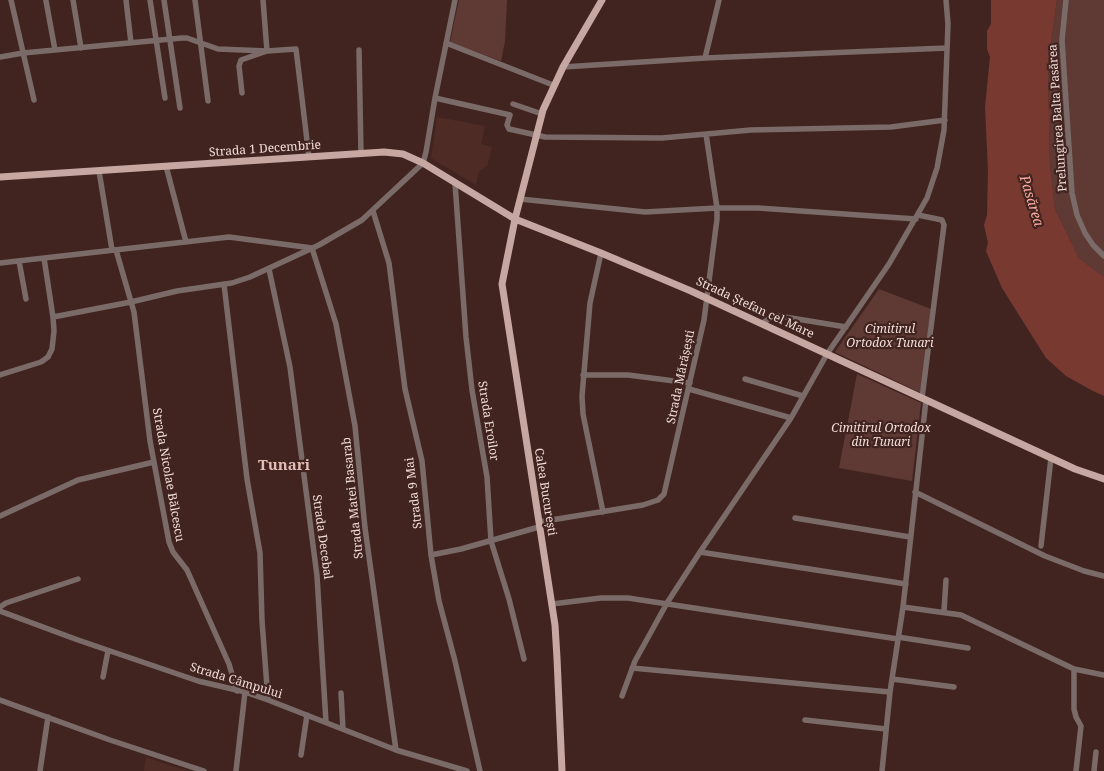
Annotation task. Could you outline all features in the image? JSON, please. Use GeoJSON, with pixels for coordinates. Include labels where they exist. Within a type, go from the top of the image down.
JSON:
{"type":"FeatureCollection","features":[{"type":"Feature","properties":{"kind":"main road","name":"Calea București"},"geometry":{"type":"LineString","coordinates":[[562,771],[558,658],[552,604],[502,288],[514,219],[542,114],[553,85],[602,0]]}},
{"type":"Feature","properties":{"kind":"main road","name":"Strada 1 Decembrie"},"geometry":{"type":"LineString","coordinates":[[0,177],[394,153],[403,154],[422,163],[514,219]]}},
{"type":"Feature","properties":{"kind":"main road","name":"Strada Ștefan cel Mare"},"geometry":{"type":"LineString","coordinates":[[514,219],[706,297],[1080,472],[1104,479]]}},
{"type":"Feature","properties":{"kind":"street"},"geometry":{"type":"LineString","coordinates":[[12,0],[22,53],[26,60],[34,100]]}},
{"type":"Feature","properties":{"kind":"street"},"geometry":{"type":"LineString","coordinates":[[73,0],[81,48]]}},
{"type":"Feature","properties":{"kind":"street"},"geometry":{"type":"LineString","coordinates":[[126,0],[131,43]]}},
{"type":"Feature","properties":{"kind":"street"},"geometry":{"type":"LineString","coordinates":[[150,0],[165,98]]}},
{"type":"Feature","properties":{"kind":"street"},"geometry":{"type":"LineString","coordinates":[[164,0],[180,108]]}},
{"type":"Feature","properties":{"kind":"street"},"geometry":{"type":"LineString","coordinates":[[195,0],[208,101]]}},
{"type":"Feature","properties":{"kind":"street"},"geometry":{"type":"LineString","coordinates":[[263,0],[268,51]]}},
{"type":"Feature","properties":{"kind":"street"},"geometry":{"type":"LineString","coordinates":[[53,317],[132,302],[176,291],[224,284],[250,277],[348,229],[373,211],[422,163],[426,152],[455,0]]}},
{"type":"Feature","properties":{"kind":"street"},"geometry":{"type":"LineString","coordinates":[[705,58],[719,0]]}},
{"type":"Feature","properties":{"kind":"street"},"geometry":{"type":"LineString","coordinates":[[622,696],[632,668],[667,603],[791,418],[827,354],[889,264],[917,217],[933,182],[941,153],[945,120],[948,24],[946,0]]}},
{"type":"Feature","properties":{"kind":"street","name":"Prelungirea Balta Pasărea"},"geometry":{"type":"LineString","coordinates":[[1066,0],[1062,40],[1072,193],[1077,215],[1085,233],[1104,256]]}},
{"type":"Feature","properties":{"kind":"street"},"geometry":{"type":"LineString","coordinates":[[46,1],[55,50]]}},
{"type":"Feature","properties":{"kind":"street"},"geometry":{"type":"LineString","coordinates":[[0,57],[22,53],[188,38],[218,49],[268,51],[294,49],[297,50],[309,157]]}},
{"type":"Feature","properties":{"kind":"street"},"geometry":{"type":"LineString","coordinates":[[446,43],[553,85]]}},
{"type":"Feature","properties":{"kind":"street"},"geometry":{"type":"LineString","coordinates":[[563,67],[705,58],[947,48]]}},
{"type":"Feature","properties":{"kind":"street"},"geometry":{"type":"LineString","coordinates":[[359,50],[360,154]]}},
{"type":"Feature","properties":{"kind":"street"},"geometry":{"type":"LineString","coordinates":[[242,93],[239,66],[241,60],[268,51]]}},
{"type":"Feature","properties":{"kind":"street"},"geometry":{"type":"LineString","coordinates":[[435,98],[510,115],[507,128],[536,136],[643,138],[751,130],[891,127],[945,120]]}},
{"type":"Feature","properties":{"kind":"street"},"geometry":{"type":"LineString","coordinates":[[513,104],[542,114]]}},
{"type":"Feature","properties":{"kind":"street","name":"Strada Mărășești"},"geometry":{"type":"LineString","coordinates":[[431,555],[491,541],[539,525],[643,505],[662,497],[666,489],[704,320],[717,208],[706,134]]}},
{"type":"Feature","properties":{"kind":"street"},"geometry":{"type":"LineString","coordinates":[[166,166],[186,242]]}},
{"type":"Feature","properties":{"kind":"street","name":"Strada Nicolae Bălcescu"},"geometry":{"type":"LineString","coordinates":[[99,171],[114,250],[132,302],[154,462],[173,552],[187,570],[229,664],[237,691]]}},
{"type":"Feature","properties":{"kind":"street","name":"Strada Eroilor"},"geometry":{"type":"LineString","coordinates":[[455,183],[466,337],[472,390],[487,477],[491,541],[509,599],[524,659]]}},
{"type":"Feature","properties":{"kind":"street"},"geometry":{"type":"LineString","coordinates":[[520,199],[645,212],[717,208],[778,209],[942,220],[944,225],[924,399],[906,584],[890,692],[882,771]]}},
{"type":"Feature","properties":{"kind":"street","name":"Strada 9 Mai"},"geometry":{"type":"LineString","coordinates":[[373,211],[389,263],[405,390],[422,461],[431,555],[439,602],[458,671],[480,771]]}},
{"type":"Feature","properties":{"kind":"street"},"geometry":{"type":"LineString","coordinates":[[0,263],[229,237],[312,248]]}},
{"type":"Feature","properties":{"kind":"street","name":"Strada Matei Basarab"},"geometry":{"type":"LineString","coordinates":[[312,248],[336,324],[355,426],[365,528],[396,750]]}},
{"type":"Feature","properties":{"kind":"street"},"geometry":{"type":"LineString","coordinates":[[601,253],[590,303],[583,376],[583,414],[603,512]]}},
{"type":"Feature","properties":{"kind":"street"},"geometry":{"type":"LineString","coordinates":[[0,373],[41,362],[48,357],[52,349],[54,340],[53,317],[44,258]]}},
{"type":"Feature","properties":{"kind":"street"},"geometry":{"type":"LineString","coordinates":[[19,261],[26,299]]}},
{"type":"Feature","properties":{"kind":"street","name":"Strada Decebal"},"geometry":{"type":"LineString","coordinates":[[269,268],[290,367],[317,576],[326,722]]}},
{"type":"Feature","properties":{"kind":"street"},"geometry":{"type":"LineString","coordinates":[[224,284],[247,479],[260,553],[262,621],[268,700]]}},
{"type":"Feature","properties":{"kind":"street"},"geometry":{"type":"LineString","coordinates":[[763,323],[772,316],[779,316],[846,327]]}},
{"type":"Feature","properties":{"kind":"street"},"geometry":{"type":"LineString","coordinates":[[583,376],[628,376],[690,386],[791,418]]}},
{"type":"Feature","properties":{"kind":"street"},"geometry":{"type":"LineString","coordinates":[[745,379],[803,396]]}},
{"type":"Feature","properties":{"kind":"street"},"geometry":{"type":"LineString","coordinates":[[1042,546],[1051,458]]}},
{"type":"Feature","properties":{"kind":"street"},"geometry":{"type":"LineString","coordinates":[[0,516],[78,480],[154,462]]}},
{"type":"Feature","properties":{"kind":"street"},"geometry":{"type":"LineString","coordinates":[[915,492],[1045,556],[1084,571],[1104,576]]}},
{"type":"Feature","properties":{"kind":"street"},"geometry":{"type":"LineString","coordinates":[[795,518],[910,537]]}},
{"type":"Feature","properties":{"kind":"street"},"geometry":{"type":"LineString","coordinates":[[700,552],[906,584]]}},
{"type":"Feature","properties":{"kind":"street"},"geometry":{"type":"LineString","coordinates":[[0,609],[6,603],[78,579]]}},
{"type":"Feature","properties":{"kind":"street"},"geometry":{"type":"LineString","coordinates":[[944,611],[946,580]]}},
{"type":"Feature","properties":{"kind":"street"},"geometry":{"type":"LineString","coordinates":[[552,604],[616,597],[968,648]]}},
{"type":"Feature","properties":{"kind":"street"},"geometry":{"type":"LineString","coordinates":[[903,607],[944,611],[962,615],[1074,670],[1104,675]]}},
{"type":"Feature","properties":{"kind":"street","name":"Strada Câmpului"},"geometry":{"type":"LineString","coordinates":[[0,609],[108,651],[198,681],[245,692],[396,750],[467,771]]}},
{"type":"Feature","properties":{"kind":"street"},"geometry":{"type":"LineString","coordinates":[[104,677],[108,651]]}},
{"type":"Feature","properties":{"kind":"street"},"geometry":{"type":"LineString","coordinates":[[632,668],[890,692]]}},
{"type":"Feature","properties":{"kind":"street"},"geometry":{"type":"LineString","coordinates":[[1074,670],[1074,709],[1076,718],[1081,726],[1076,771]]}},
{"type":"Feature","properties":{"kind":"street"},"geometry":{"type":"LineString","coordinates":[[892,679],[954,687]]}},
{"type":"Feature","properties":{"kind":"street"},"geometry":{"type":"LineString","coordinates":[[236,771],[245,692]]}},
{"type":"Feature","properties":{"kind":"street"},"geometry":{"type":"LineString","coordinates":[[342,694],[343,729]]}},
{"type":"Feature","properties":{"kind":"street"},"geometry":{"type":"LineString","coordinates":[[0,700],[204,771]]}},
{"type":"Feature","properties":{"kind":"street"},"geometry":{"type":"LineString","coordinates":[[301,755],[307,715]]}},
{"type":"Feature","properties":{"kind":"street"},"geometry":{"type":"LineString","coordinates":[[40,771],[48,717]]}},
{"type":"Feature","properties":{"kind":"street"},"geometry":{"type":"LineString","coordinates":[[805,720],[886,729]]}},
{"type":"Feature","properties":{"kind":"street"},"geometry":{"type":"LineString","coordinates":[[1094,771],[1096,752]]}},
{"type":"Feature","properties":{"kind":"shaded area"},"geometry":{"type":"Polygon","coordinates":[[[437,117],[485,126],[481,144],[492,147],[487,166],[479,171],[476,185],[431,158],[437,117]]]}},
{"type":"Feature","properties":{"kind":"shaded area"},"geometry":{"type":"Polygon","coordinates":[[[146,757],[171,766],[190,771],[144,771],[146,757]]]}},
{"type":"Feature","properties":{"kind":"green space"},"geometry":{"type":"Polygon","coordinates":[[[459,0],[507,0],[505,41],[501,61],[450,42],[459,0]]]}},
{"type":"Feature","properties":{"kind":"green space"},"geometry":{"type":"Polygon","coordinates":[[[1057,0],[1104,0],[1104,277],[1079,258],[1055,209],[1050,165],[1048,65],[1057,0]]]}},
{"type":"Feature","properties":{"kind":"green space","name":"Cimitirul Ortodox Tunari"},"geometry":{"type":"Polygon","coordinates":[[[879,289],[931,309],[921,393],[835,352],[879,289]]]}},
{"type":"Feature","properties":{"kind":"green space","name":"Cimitirul Ortodox din Tunari"},"geometry":{"type":"Polygon","coordinates":[[[857,374],[921,403],[912,481],[839,468],[857,374]]]}},
{"type":"Feature","properties":{"kind":"water","name":"Pasărea"},"geometry":{"type":"Polygon","coordinates":[[[991,0],[1057,0],[1048,65],[1050,165],[1055,209],[1079,258],[1104,277],[1104,396],[1066,376],[1046,358],[1002,288],[986,251],[988,243],[984,225],[987,215],[988,170],[985,107],[990,57],[987,49],[987,31],[991,24],[991,0]]]}},
{"type":"Feature","properties":{"kind":"district","name":"Tunari"},"geometry":{"type":"Point","coordinates":[284,466]}}]}
